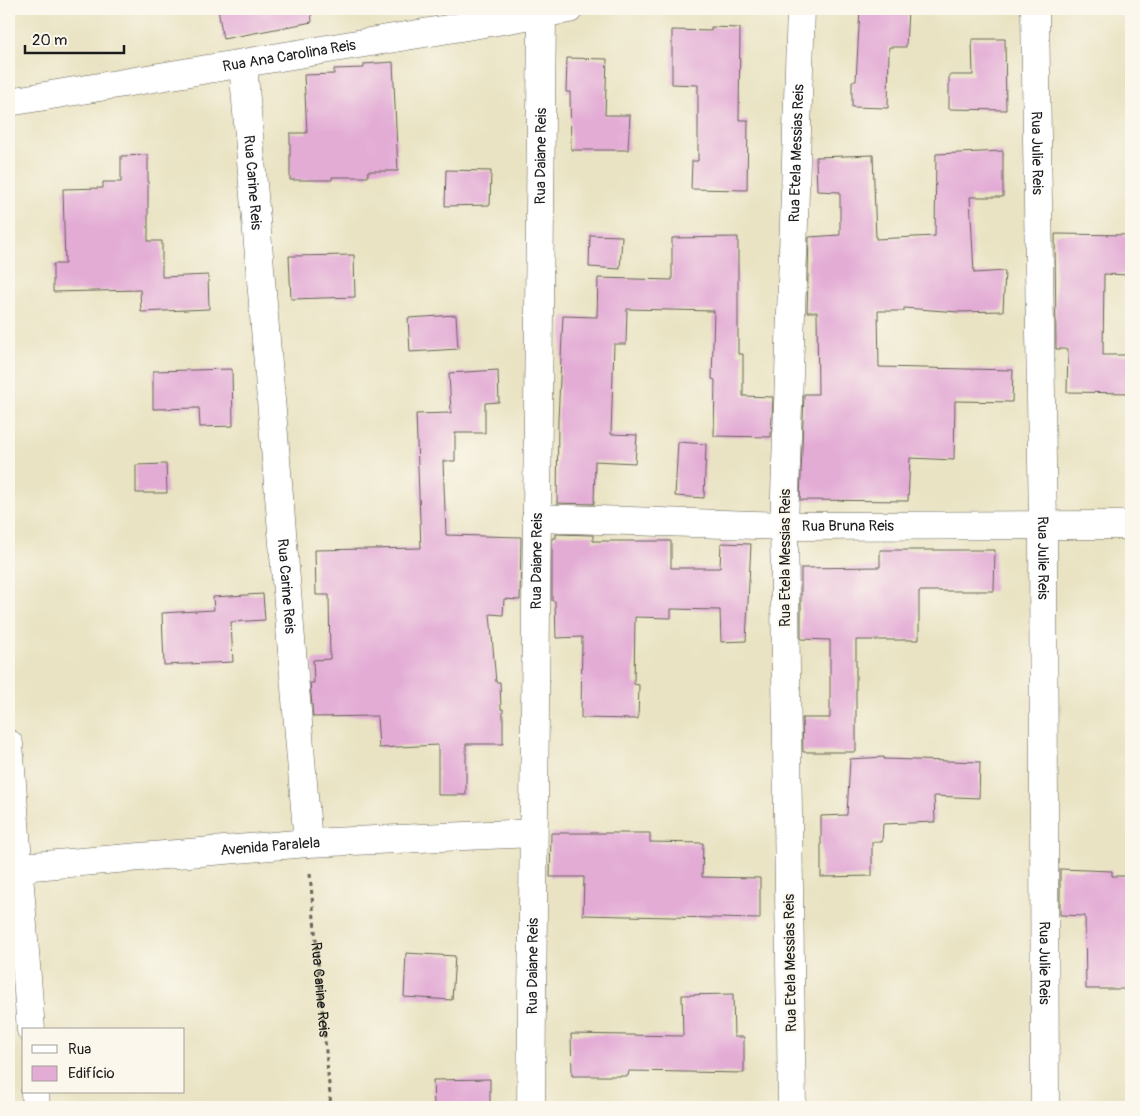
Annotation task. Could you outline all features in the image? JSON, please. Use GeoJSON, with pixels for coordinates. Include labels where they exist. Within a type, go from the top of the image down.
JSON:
{"type":"FeatureCollection","features":[{"type":"Feature","properties":{"kind":"street","name":"Rua Ana Carolina Reis"},"geometry":{"type":"LineString","coordinates":[[9,102],[569,9]]}},
{"type":"Feature","properties":{"kind":"street","name":"Rua Etela Messias Reis"},"geometry":{"type":"LineString","coordinates":[[792,1107],[784,526],[801,9]]}},
{"type":"Feature","properties":{"kind":"street","name":"Rua Julie Reis"},"geometry":{"type":"LineString","coordinates":[[1035,9],[1043,525],[1046,1107]]}},
{"type":"Feature","properties":{"kind":"street","name":"Rua Daiane Reis"},"geometry":{"type":"LineString","coordinates":[[532,1107],[532,833],[542,14]]}},
{"type":"Feature","properties":{"kind":"street","name":"Rua Carine Reis"},"geometry":{"type":"LineString","coordinates":[[243,64],[308,844]]}},
{"type":"Feature","properties":{"kind":"street","name":"Rua Bruna Reis"},"geometry":{"type":"LineString","coordinates":[[536,518],[784,526],[1131,525]]}},
{"type":"Feature","properties":{"kind":"street"},"geometry":{"type":"LineString","coordinates":[[9,744],[14,867],[31,1028]]}},
{"type":"Feature","properties":{"kind":"street","name":"Avenida Paralela"},"geometry":{"type":"LineString","coordinates":[[14,867],[308,844],[532,833]]}},
{"type":"Feature","properties":{"kind":"street"},"geometry":{"type":"LineString","coordinates":[[35,1094],[36,1107]]}},
{"type":"Feature","properties":{"kind":"path","name":"Rua Carine Reis"},"geometry":{"type":"LineString","coordinates":[[308,844],[331,1107]]}},
{"type":"Feature","properties":{"kind":"building"},"geometry":{"type":"Polygon","coordinates":[[[218,9],[311,9],[312,22],[223,39],[218,9]]]}},
{"type":"Feature","properties":{"kind":"building"},"geometry":{"type":"Polygon","coordinates":[[[860,9],[908,9],[906,47],[889,47],[888,108],[852,107],[852,81],[856,81],[860,9]]]}},
{"type":"Feature","properties":{"kind":"building"},"geometry":{"type":"Polygon","coordinates":[[[711,27],[740,28],[739,120],[748,120],[747,190],[691,189],[692,161],[698,161],[698,85],[672,84],[672,30],[711,31],[711,27]]]}},
{"type":"Feature","properties":{"kind":"building"},"geometry":{"type":"Polygon","coordinates":[[[972,39],[1005,39],[1006,110],[949,109],[949,75],[973,75],[972,39]]]}},
{"type":"Feature","properties":{"kind":"building"},"geometry":{"type":"Polygon","coordinates":[[[567,58],[607,59],[605,115],[630,115],[628,150],[571,150],[570,92],[566,92],[567,58]]]}},
{"type":"Feature","properties":{"kind":"building"},"geometry":{"type":"Polygon","coordinates":[[[393,62],[398,171],[368,171],[368,177],[332,177],[332,180],[290,180],[290,133],[307,133],[304,75],[334,74],[334,69],[364,68],[364,64],[393,62]]]}},
{"type":"Feature","properties":{"kind":"building"},"geometry":{"type":"Polygon","coordinates":[[[1003,151],[1003,197],[970,197],[974,273],[1005,271],[1003,311],[958,312],[904,308],[904,311],[878,311],[879,367],[1013,370],[1012,402],[955,401],[954,460],[910,458],[908,501],[800,500],[804,394],[818,394],[817,312],[807,312],[809,237],[840,235],[840,192],[817,191],[816,157],[873,155],[876,239],[935,236],[936,154],[1003,151]]]}},
{"type":"Feature","properties":{"kind":"building"},"geometry":{"type":"Polygon","coordinates":[[[148,155],[148,241],[162,241],[162,277],[208,275],[209,309],[141,312],[140,290],[53,292],[53,264],[65,264],[63,189],[103,188],[103,182],[121,182],[121,156],[148,155]]]}},
{"type":"Feature","properties":{"kind":"building"},"geometry":{"type":"Polygon","coordinates":[[[446,170],[491,171],[490,205],[445,206],[446,170]]]}},
{"type":"Feature","properties":{"kind":"building"},"geometry":{"type":"Polygon","coordinates":[[[1055,234],[1131,235],[1131,275],[1104,274],[1103,355],[1131,355],[1131,393],[1067,392],[1068,349],[1056,349],[1055,234]]]}},
{"type":"Feature","properties":{"kind":"building"},"geometry":{"type":"Polygon","coordinates":[[[590,235],[622,236],[620,269],[589,267],[590,235]]]}},
{"type":"Feature","properties":{"kind":"building"},"geometry":{"type":"Polygon","coordinates":[[[738,237],[738,354],[743,354],[743,396],[773,397],[771,437],[714,436],[715,380],[712,379],[714,311],[627,309],[626,344],[614,344],[611,434],[637,435],[635,463],[595,461],[594,504],[557,503],[558,420],[563,316],[597,317],[598,278],[672,280],[672,238],[738,237]]]}},
{"type":"Feature","properties":{"kind":"building"},"geometry":{"type":"Polygon","coordinates":[[[354,255],[355,297],[291,299],[289,256],[354,255]]]}},
{"type":"Feature","properties":{"kind":"building"},"geometry":{"type":"Polygon","coordinates":[[[456,315],[458,349],[410,352],[408,318],[456,315]]]}},
{"type":"Feature","properties":{"kind":"building"},"geometry":{"type":"Polygon","coordinates":[[[232,369],[233,426],[200,427],[199,408],[153,409],[153,371],[232,369]]]}},
{"type":"Feature","properties":{"kind":"building"},"geometry":{"type":"Polygon","coordinates":[[[498,370],[499,402],[485,403],[485,433],[455,433],[455,461],[443,461],[446,535],[521,537],[520,600],[504,599],[503,615],[490,614],[496,682],[500,682],[501,709],[503,709],[503,744],[466,744],[466,795],[438,795],[438,745],[379,748],[377,716],[313,717],[310,683],[314,683],[313,660],[330,659],[329,595],[316,595],[315,550],[421,548],[416,414],[451,413],[449,373],[498,370]]]}},
{"type":"Feature","properties":{"kind":"building"},"geometry":{"type":"Polygon","coordinates":[[[678,442],[706,444],[704,498],[675,496],[678,442]]]}},
{"type":"Feature","properties":{"kind":"building"},"geometry":{"type":"Polygon","coordinates":[[[166,464],[167,493],[136,493],[136,465],[166,464]]]}},
{"type":"Feature","properties":{"kind":"building"},"geometry":{"type":"Polygon","coordinates":[[[556,534],[593,535],[593,541],[671,541],[671,568],[720,568],[721,543],[751,544],[746,641],[721,642],[720,610],[671,609],[671,618],[635,617],[634,684],[639,685],[638,719],[581,718],[582,637],[556,638],[555,601],[552,601],[552,538],[556,538],[556,534]]]}},
{"type":"Feature","properties":{"kind":"building"},"geometry":{"type":"Polygon","coordinates":[[[880,550],[995,550],[994,591],[919,591],[919,640],[856,640],[856,752],[803,752],[802,718],[830,718],[830,640],[801,639],[801,568],[880,567],[880,550]]]}},
{"type":"Feature","properties":{"kind":"building"},"geometry":{"type":"Polygon","coordinates":[[[263,594],[265,620],[231,622],[233,662],[164,665],[162,613],[214,610],[213,597],[263,594]]]}},
{"type":"Feature","properties":{"kind":"building"},"geometry":{"type":"Polygon","coordinates":[[[884,757],[884,759],[980,762],[979,798],[934,796],[935,822],[883,824],[882,842],[872,842],[872,876],[821,877],[821,816],[847,815],[850,759],[884,757]]]}},
{"type":"Feature","properties":{"kind":"building"},"geometry":{"type":"Polygon","coordinates":[[[551,833],[650,833],[650,842],[703,843],[702,877],[760,878],[760,919],[583,915],[584,877],[550,877],[551,833]]]}},
{"type":"Feature","properties":{"kind":"building"},"geometry":{"type":"Polygon","coordinates":[[[1060,869],[1112,871],[1112,876],[1131,876],[1131,989],[1086,989],[1085,916],[1060,915],[1060,869]]]}},
{"type":"Feature","properties":{"kind":"building"},"geometry":{"type":"Polygon","coordinates":[[[406,953],[455,956],[452,1000],[404,997],[406,953]]]}},
{"type":"Feature","properties":{"kind":"building"},"geometry":{"type":"Polygon","coordinates":[[[733,994],[734,1037],[744,1037],[744,1073],[629,1071],[628,1076],[572,1076],[571,1034],[683,1036],[682,995],[733,994]]]}},
{"type":"Feature","properties":{"kind":"building"},"geometry":{"type":"Polygon","coordinates":[[[490,1079],[490,1107],[434,1107],[433,1080],[490,1079]]]}}]}
